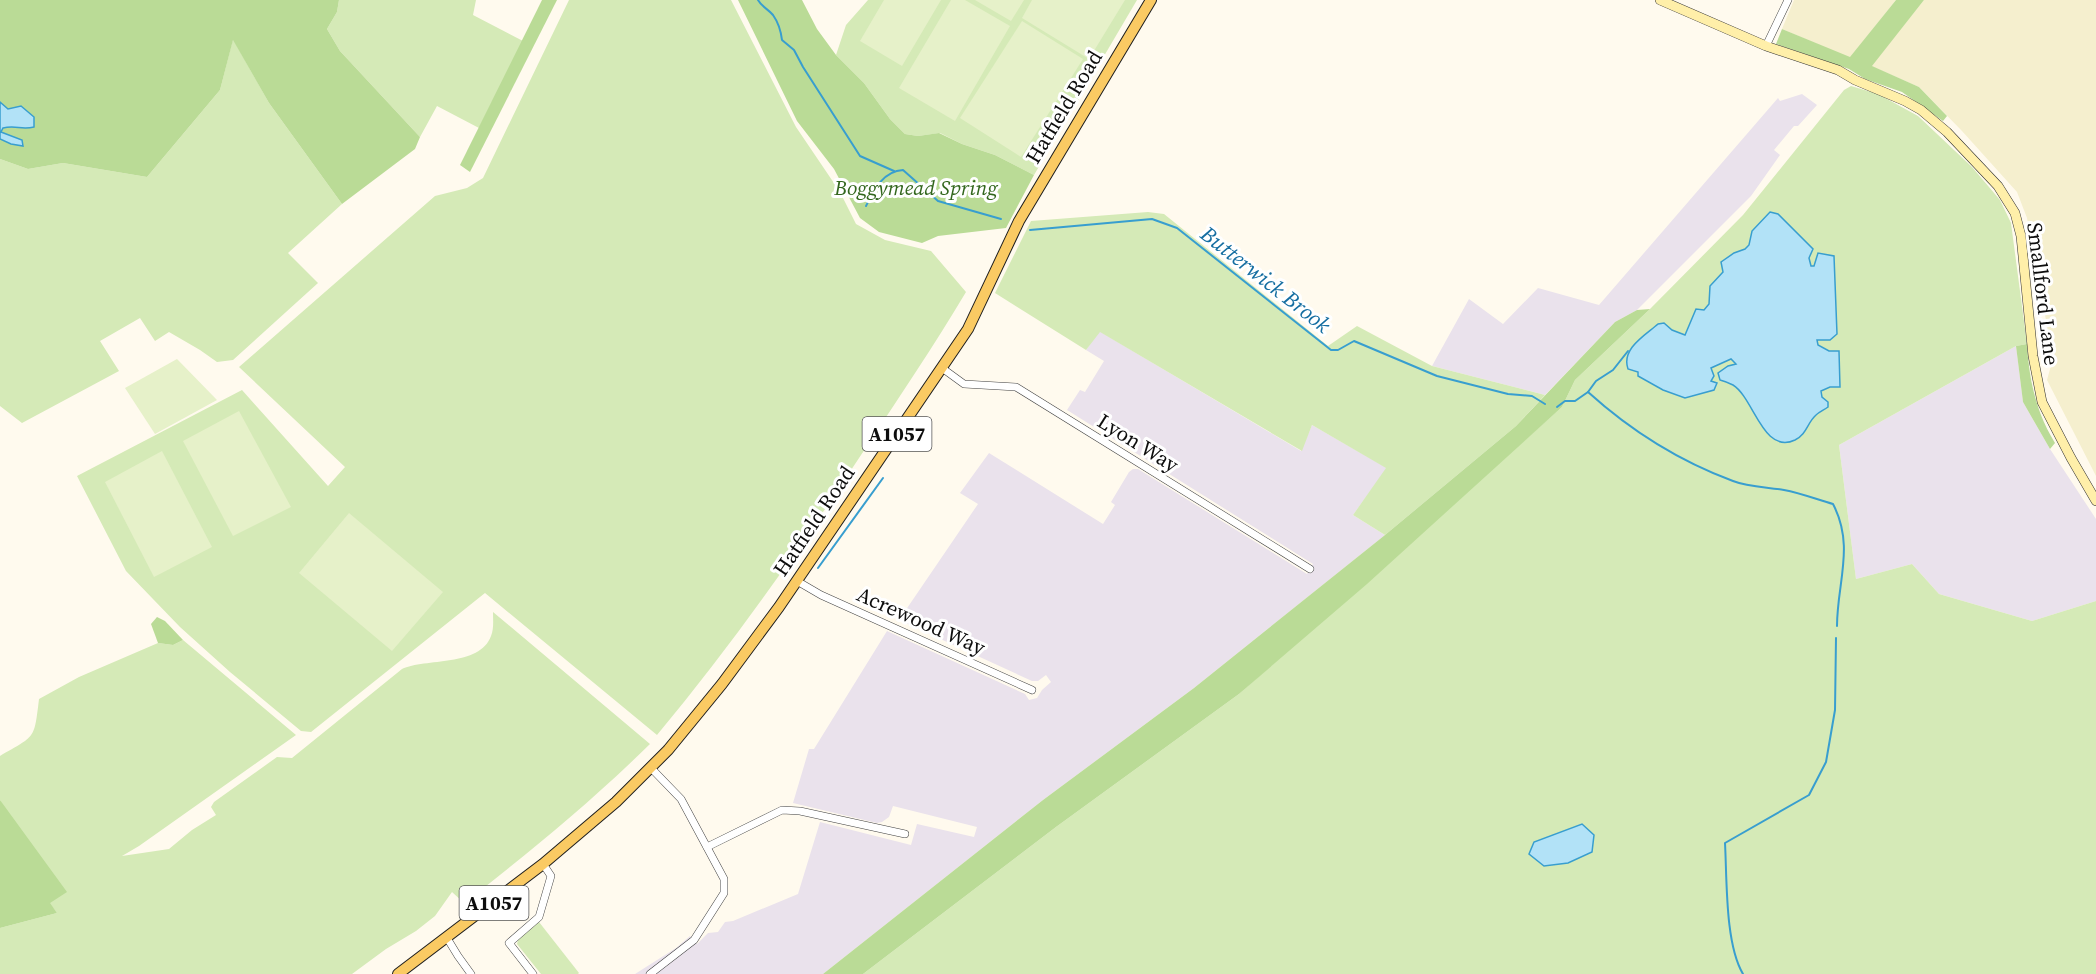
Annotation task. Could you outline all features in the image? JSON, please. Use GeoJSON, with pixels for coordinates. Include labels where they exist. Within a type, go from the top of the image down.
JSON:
{"type":"FeatureCollection","features":[{"type":"Feature","properties":{"kind":"main road","name":"Hatfield Road"},"geometry":{"type":"LineString","coordinates":[[402,973],[543,864],[609,808],[651,768],[722,684],[796,581],[942,368],[978,311],[1019,221],[1151,0]]}},
{"type":"Feature","properties":{"kind":"street","name":"Smallford Lane"},"geometry":{"type":"LineString","coordinates":[[1660,0],[1766,46],[1842,72],[1855,80],[1905,101],[1934,120],[1998,186],[2015,213],[2021,237],[2033,356],[2042,402],[2096,501]]}},
{"type":"Feature","properties":{"kind":"street"},"geometry":{"type":"LineString","coordinates":[[1766,46],[1788,0]]}},
{"type":"Feature","properties":{"kind":"street","name":"Lyon Way"},"geometry":{"type":"LineString","coordinates":[[942,368],[964,384],[1006,384],[1016,387],[1310,569]]}},
{"type":"Feature","properties":{"kind":"street","name":"Acrewood Way"},"geometry":{"type":"LineString","coordinates":[[796,581],[821,595],[1032,690]]}},
{"type":"Feature","properties":{"kind":"street"},"geometry":{"type":"LineString","coordinates":[[650,974],[700,933],[724,893],[724,879],[681,799],[651,768]]}},
{"type":"Feature","properties":{"kind":"street"},"geometry":{"type":"LineString","coordinates":[[707,847],[782,810],[800,811],[905,834]]}},
{"type":"Feature","properties":{"kind":"street"},"geometry":{"type":"LineString","coordinates":[[543,864],[555,883]]}},
{"type":"Feature","properties":{"kind":"street"},"geometry":{"type":"LineString","coordinates":[[533,974],[509,943],[539,917],[551,876]]}},
{"type":"Feature","properties":{"kind":"street"},"geometry":{"type":"LineString","coordinates":[[447,938],[471,974]]}},
{"type":"Feature","properties":{"kind":"shaded area"},"geometry":{"type":"Polygon","coordinates":[[[1794,0],[1896,0],[1850,58],[1782,29],[1794,0]]]}},
{"type":"Feature","properties":{"kind":"shaded area"},"geometry":{"type":"Polygon","coordinates":[[[1924,0],[2096,0],[2096,476],[2047,380],[2053,358],[2027,218],[2017,192],[1919,87],[1871,66],[1924,0]]]}},
{"type":"Feature","properties":{"kind":"shaded area"},"geometry":{"type":"Polygon","coordinates":[[[1802,94],[1817,105],[1798,126],[1794,126],[1774,150],[1780,155],[1751,196],[1637,310],[1615,322],[1545,395],[1432,366],[1469,299],[1503,324],[1538,288],[1599,305],[1778,98],[1780,101],[1802,94]]]}},
{"type":"Feature","properties":{"kind":"shaded area"},"geometry":{"type":"Polygon","coordinates":[[[1099,331],[1301,451],[1312,425],[1387,468],[1353,515],[1385,535],[1194,688],[1043,800],[823,974],[635,974],[676,948],[690,936],[697,944],[708,933],[718,932],[725,922],[733,921],[798,894],[820,822],[911,845],[917,824],[974,837],[977,827],[893,806],[889,817],[877,823],[793,803],[809,749],[814,749],[887,631],[1025,694],[1029,700],[1037,698],[1051,682],[1046,675],[1038,681],[1032,681],[899,620],[978,504],[960,493],[989,453],[1103,524],[1115,505],[1111,502],[1129,472],[1138,469],[1307,574],[1313,564],[1067,410],[1080,390],[1085,392],[1104,361],[1086,350],[1099,331]]]}},
{"type":"Feature","properties":{"kind":"shaded area"},"geometry":{"type":"Polygon","coordinates":[[[2016,346],[2023,402],[2050,449],[2096,519],[2096,601],[2032,621],[1939,594],[1912,564],[1856,579],[1839,445],[2016,346]]]}},
{"type":"Feature","properties":{"kind":"green space"},"geometry":{"type":"Polygon","coordinates":[[[0,0],[339,0],[337,12],[327,29],[340,51],[420,137],[415,149],[342,204],[269,103],[233,40],[220,90],[147,177],[63,163],[28,169],[0,159],[0,0]]]}},
{"type":"Feature","properties":{"kind":"green space"},"geometry":{"type":"Polygon","coordinates":[[[339,0],[476,0],[473,15],[523,41],[479,128],[437,106],[420,137],[340,51],[327,29],[337,12],[339,0]]]}},
{"type":"Feature","properties":{"kind":"green space"},"geometry":{"type":"Polygon","coordinates":[[[542,0],[557,0],[470,172],[460,165],[542,0]]]}},
{"type":"Feature","properties":{"kind":"green space"},"geometry":{"type":"Polygon","coordinates":[[[569,0],[731,0],[796,127],[840,192],[856,224],[885,240],[931,251],[966,292],[942,332],[791,559],[739,631],[657,735],[485,593],[311,732],[301,731],[180,627],[126,571],[77,476],[242,390],[328,486],[345,467],[239,367],[435,196],[467,188],[483,178],[569,0]]]}},
{"type":"Feature","properties":{"kind":"green space","name":"Boggymead Spring"},"geometry":{"type":"Polygon","coordinates":[[[738,0],[802,0],[817,29],[836,55],[864,83],[890,119],[905,134],[918,136],[939,133],[962,144],[995,155],[1034,175],[1006,228],[938,236],[922,243],[879,232],[860,218],[834,169],[797,121],[738,0]]]}},
{"type":"Feature","properties":{"kind":"green space"},"geometry":{"type":"Polygon","coordinates":[[[868,0],[1137,0],[1034,175],[995,155],[962,144],[940,133],[918,136],[905,134],[890,119],[864,83],[836,55],[846,25],[868,0]]]}},
{"type":"Feature","properties":{"kind":"green space"},"geometry":{"type":"Polygon","coordinates":[[[884,0],[941,0],[902,66],[860,41],[884,0]]]}},
{"type":"Feature","properties":{"kind":"green space"},"geometry":{"type":"Polygon","coordinates":[[[951,0],[965,0],[1010,26],[955,121],[899,88],[951,0]]]}},
{"type":"Feature","properties":{"kind":"green space"},"geometry":{"type":"Polygon","coordinates":[[[975,0],[1024,0],[1011,21],[975,0]]]}},
{"type":"Feature","properties":{"kind":"green space"},"geometry":{"type":"Polygon","coordinates":[[[1032,0],[1125,0],[1089,59],[1022,18],[1032,0]]]}},
{"type":"Feature","properties":{"kind":"green space"},"geometry":{"type":"Polygon","coordinates":[[[1896,0],[1924,0],[1872,66],[1919,87],[1947,116],[1943,121],[1902,92],[1865,79],[1849,69],[1776,44],[1782,29],[1850,57],[1896,0]]]}},
{"type":"Feature","properties":{"kind":"green space"},"geometry":{"type":"Polygon","coordinates":[[[1022,21],[1083,59],[1021,157],[960,118],[1022,21]]]}},
{"type":"Feature","properties":{"kind":"green space"},"geometry":{"type":"Polygon","coordinates":[[[233,39],[269,103],[342,204],[288,253],[318,283],[233,360],[217,362],[169,332],[155,341],[140,318],[100,341],[119,371],[22,423],[0,406],[0,159],[28,169],[63,163],[147,177],[220,90],[233,39]]]}},
{"type":"Feature","properties":{"kind":"green space"},"geometry":{"type":"Polygon","coordinates":[[[1851,86],[1878,94],[1918,116],[1972,167],[2000,200],[2011,223],[2027,344],[2016,346],[1839,445],[1856,579],[1912,564],[1939,594],[2032,621],[2096,601],[2096,974],[863,974],[1056,827],[1239,694],[1562,407],[1575,380],[1650,309],[1743,215],[1844,90],[1851,86]]]}},
{"type":"Feature","properties":{"kind":"green space"},"geometry":{"type":"Polygon","coordinates":[[[1148,212],[1164,214],[1328,346],[1357,326],[1432,366],[1545,395],[1516,426],[1385,535],[1353,515],[1386,468],[1312,425],[1302,451],[1100,332],[1086,350],[995,293],[1031,221],[1148,212]]]}},
{"type":"Feature","properties":{"kind":"green space"},"geometry":{"type":"Polygon","coordinates":[[[1650,309],[1575,380],[1562,407],[1367,584],[1239,694],[1056,827],[863,974],[823,974],[1043,800],[1194,688],[1385,535],[1516,426],[1615,322],[1637,310],[1650,309]]]}},
{"type":"Feature","properties":{"kind":"green space"},"geometry":{"type":"Polygon","coordinates":[[[2027,344],[2035,395],[2043,420],[2055,443],[2050,449],[2023,402],[2016,346],[2027,344]]]}},
{"type":"Feature","properties":{"kind":"green space"},"geometry":{"type":"Polygon","coordinates":[[[177,359],[217,400],[155,434],[125,388],[177,359]]]}},
{"type":"Feature","properties":{"kind":"green space"},"geometry":{"type":"Polygon","coordinates":[[[239,411],[291,507],[233,536],[183,441],[239,411]]]}},
{"type":"Feature","properties":{"kind":"green space"},"geometry":{"type":"Polygon","coordinates":[[[162,451],[212,547],[154,577],[105,482],[162,451]]]}},
{"type":"Feature","properties":{"kind":"green space"},"geometry":{"type":"Polygon","coordinates":[[[349,513],[443,592],[392,651],[299,573],[349,513]]]}},
{"type":"Feature","properties":{"kind":"green space"},"geometry":{"type":"Polygon","coordinates":[[[493,612],[650,744],[560,826],[464,903],[452,892],[435,916],[352,974],[0,974],[0,928],[57,913],[49,903],[0,800],[0,756],[27,740],[31,735],[36,722],[39,699],[79,677],[158,643],[173,645],[183,640],[296,735],[122,856],[169,849],[192,830],[216,815],[211,807],[214,802],[277,757],[292,758],[402,669],[476,653],[485,646],[491,636],[493,612]]]}},
{"type":"Feature","properties":{"kind":"green space"},"geometry":{"type":"Polygon","coordinates":[[[157,617],[165,621],[183,640],[173,645],[158,643],[151,624],[157,617]]]}},
{"type":"Feature","properties":{"kind":"green space"},"geometry":{"type":"Polygon","coordinates":[[[0,800],[67,892],[50,903],[57,913],[0,928],[0,800]]]}},
{"type":"Feature","properties":{"kind":"green space"},"geometry":{"type":"Polygon","coordinates":[[[539,922],[578,974],[541,974],[517,944],[518,940],[539,922]]]}},
{"type":"Feature","properties":{"kind":"water"},"geometry":{"type":"Polygon","coordinates":[[[0,102],[8,109],[21,106],[34,117],[34,127],[8,127],[3,128],[1,132],[22,140],[23,146],[0,139],[0,102]]]}},
{"type":"Feature","properties":{"kind":"water"},"geometry":{"type":"Polygon","coordinates":[[[1770,212],[1778,214],[1813,249],[1809,258],[1811,266],[1814,266],[1818,253],[1834,256],[1837,334],[1830,340],[1817,340],[1818,345],[1829,351],[1839,351],[1840,387],[1830,387],[1821,391],[1822,397],[1828,402],[1828,407],[1813,418],[1799,438],[1784,442],[1775,440],[1767,433],[1747,401],[1733,385],[1720,380],[1718,373],[1736,364],[1731,359],[1711,368],[1714,376],[1711,381],[1717,383],[1714,390],[1685,398],[1663,390],[1638,376],[1638,372],[1628,369],[1627,362],[1628,355],[1635,344],[1658,324],[1664,323],[1672,330],[1685,335],[1696,309],[1704,310],[1709,304],[1710,286],[1723,272],[1721,262],[1749,245],[1752,231],[1770,212]]]}},
{"type":"Feature","properties":{"kind":"water"},"geometry":{"type":"Polygon","coordinates":[[[1582,824],[1594,835],[1592,852],[1568,863],[1544,866],[1529,854],[1534,842],[1582,824]]]}},
{"type":"Feature","properties":{"kind":"waterway","name":"Butterwick Brook"},"geometry":{"type":"LineString","coordinates":[[758,0],[773,15],[782,40],[794,50],[860,156],[894,171]]}},
{"type":"Feature","properties":{"kind":"waterway","name":"Butterwick Brook"},"geometry":{"type":"LineString","coordinates":[[866,206],[876,188],[885,178],[896,171],[903,170],[938,201],[1001,219]]}},
{"type":"Feature","properties":{"kind":"waterway","name":"Butterwick Brook"},"geometry":{"type":"LineString","coordinates":[[1030,230],[1152,219],[1177,228],[1331,350],[1338,350],[1354,341],[1437,376],[1508,394],[1532,396],[1545,404]]}},
{"type":"Feature","properties":{"kind":"waterway"},"geometry":{"type":"LineString","coordinates":[[1557,407],[1565,401],[1575,401],[1588,392],[1596,381],[1613,370],[1628,351]]}},
{"type":"Feature","properties":{"kind":"waterway","name":"Butterwick Brook"},"geometry":{"type":"LineString","coordinates":[[1588,392],[1638,432],[1693,464],[1739,483],[1790,491],[1833,504],[1843,535],[1844,550],[1837,626]]}},
{"type":"Feature","properties":{"kind":"waterway"},"geometry":{"type":"LineString","coordinates":[[818,568],[883,478]]}},
{"type":"Feature","properties":{"kind":"waterway","name":"Butterwick Brook"},"geometry":{"type":"LineString","coordinates":[[1743,974],[1737,961],[1730,929],[1725,843],[1809,795],[1826,762],[1835,710],[1836,638]]}}]}
